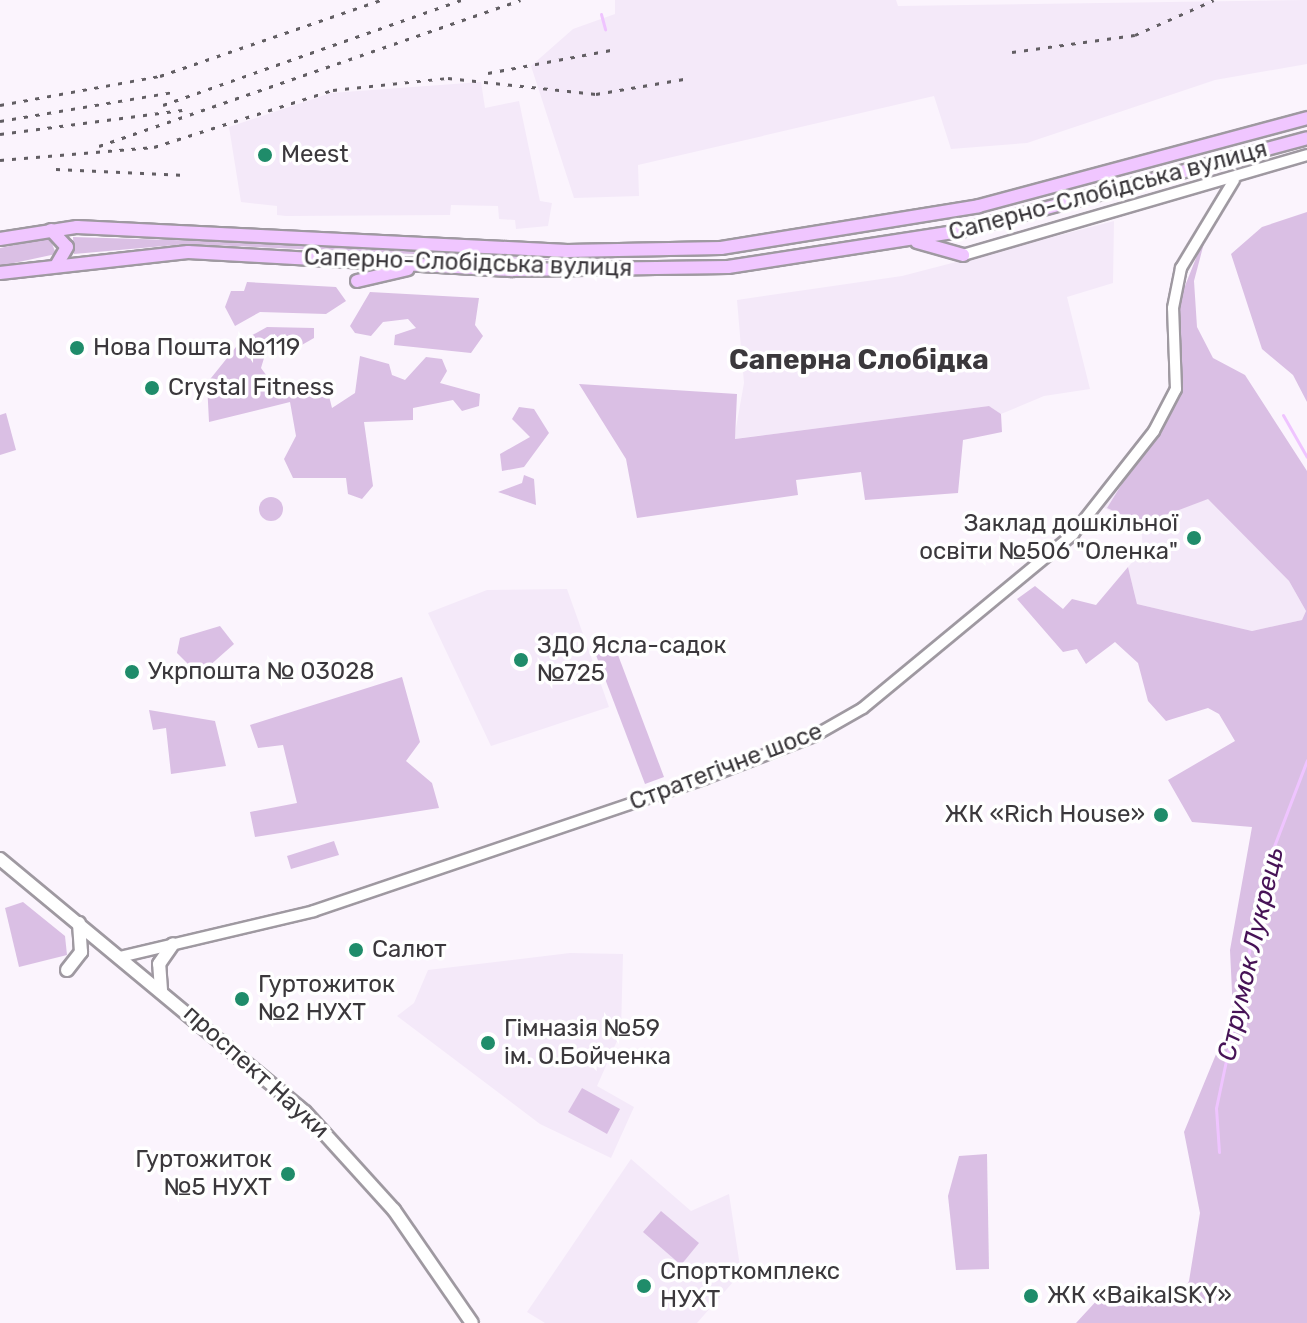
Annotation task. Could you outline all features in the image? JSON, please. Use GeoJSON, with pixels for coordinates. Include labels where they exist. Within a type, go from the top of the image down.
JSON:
{"type":"FeatureCollection","features":[{"type":"Feature","properties":{"kind":"main road","name":"Саперно-Слобідська вулиця"},"geometry":{"type":"LineString","coordinates":[[0,237],[49,230],[567,251],[721,248],[964,210],[1307,118]]}},
{"type":"Feature","properties":{"kind":"main road","name":"Саперно-Слобідська вулиця"},"geometry":{"type":"LineString","coordinates":[[0,273],[57,264],[188,252],[424,266],[694,269],[914,241],[1307,138]]}},
{"type":"Feature","properties":{"kind":"main road"},"geometry":{"type":"LineString","coordinates":[[49,230],[67,247],[57,264]]}},
{"type":"Feature","properties":{"kind":"main road"},"geometry":{"type":"LineString","coordinates":[[914,241],[963,255]]}},
{"type":"Feature","properties":{"kind":"main road"},"geometry":{"type":"LineString","coordinates":[[357,281],[424,266]]}},
{"type":"Feature","properties":{"kind":"main road","name":"проспект Науки"},"geometry":{"type":"LineString","coordinates":[[0,859],[161,990],[332,1139],[394,1210],[472,1323]]}},
{"type":"Feature","properties":{"kind":"main road"},"geometry":{"type":"LineString","coordinates":[[67,970],[81,952],[79,923]]}},
{"type":"Feature","properties":{"kind":"main road"},"geometry":{"type":"LineString","coordinates":[[161,990],[159,964],[173,944]]}},
{"type":"Feature","properties":{"kind":"street","name":"Саперно-Слобідська вулиця"},"geometry":{"type":"LineString","coordinates":[[963,255],[1234,180],[1307,155]]}},
{"type":"Feature","properties":{"kind":"street","name":"Стратегічне шосе"},"geometry":{"type":"LineString","coordinates":[[120,957],[314,911],[667,792],[790,747],[863,708],[1073,534],[1154,431],[1176,389],[1173,308],[1181,268],[1234,180]]}},
{"type":"Feature","properties":{"kind":"shaded area"},"geometry":{"type":"Polygon","coordinates":[[[615,0],[896,0],[898,6],[1307,0],[1307,64],[1215,80],[1027,143],[951,149],[934,96],[638,165],[639,196],[574,198],[531,66],[573,29],[615,14],[615,0]]]}},
{"type":"Feature","properties":{"kind":"shaded area"},"geometry":{"type":"Polygon","coordinates":[[[481,82],[485,108],[519,101],[540,201],[552,203],[548,226],[516,229],[515,220],[499,219],[498,206],[451,205],[450,215],[286,216],[277,215],[277,206],[241,202],[229,127],[331,93],[481,82]]]}},
{"type":"Feature","properties":{"kind":"shaded area"},"geometry":{"type":"Polygon","coordinates":[[[1307,212],[1307,402],[1293,375],[1262,349],[1231,254],[1262,227],[1307,212]]]}},
{"type":"Feature","properties":{"kind":"shaded area"},"geometry":{"type":"Polygon","coordinates":[[[1114,221],[1113,283],[1067,297],[1090,389],[1044,396],[1001,414],[989,406],[734,439],[744,383],[737,300],[902,276],[1114,221]]]}},
{"type":"Feature","properties":{"kind":"shaded area"},"geometry":{"type":"Polygon","coordinates":[[[1208,228],[1194,281],[1197,327],[1213,358],[1245,375],[1307,471],[1307,1323],[1076,1323],[1100,1297],[1121,1306],[1160,1294],[1181,1296],[1189,1281],[1200,1213],[1184,1132],[1233,1013],[1230,950],[1252,827],[1192,822],[1168,780],[1235,741],[1219,714],[1208,708],[1166,721],[1148,701],[1138,663],[1115,642],[1086,664],[1077,649],[1063,652],[1017,599],[1035,586],[1063,609],[1072,599],[1096,605],[1128,567],[1137,604],[1252,631],[1302,620],[1306,611],[1289,581],[1208,499],[1142,524],[1107,508],[1182,387],[1179,301],[1208,228]]]}},
{"type":"Feature","properties":{"kind":"shaded area"},"geometry":{"type":"Polygon","coordinates":[[[73,237],[275,243],[617,263],[187,244],[74,254],[73,237]]]}},
{"type":"Feature","properties":{"kind":"shaded area"},"geometry":{"type":"Polygon","coordinates":[[[50,238],[56,254],[0,266],[0,248],[50,238]]]}},
{"type":"Feature","properties":{"kind":"shaded area"},"geometry":{"type":"Polygon","coordinates":[[[247,282],[336,287],[346,301],[326,314],[260,312],[235,326],[225,307],[231,291],[244,291],[247,282]]]}},
{"type":"Feature","properties":{"kind":"shaded area"},"geometry":{"type":"Polygon","coordinates":[[[370,292],[479,298],[475,325],[483,336],[471,353],[394,345],[395,335],[416,328],[408,319],[383,322],[371,336],[355,333],[350,326],[370,292]]]}},
{"type":"Feature","properties":{"kind":"shaded area"},"geometry":{"type":"Polygon","coordinates":[[[267,327],[314,328],[314,338],[300,346],[271,335],[261,368],[272,383],[327,388],[332,408],[355,393],[360,356],[389,364],[392,375],[405,380],[426,357],[442,359],[447,371],[440,383],[480,394],[479,406],[462,411],[453,400],[413,408],[413,420],[364,422],[373,486],[362,499],[348,494],[346,478],[293,478],[284,459],[296,436],[290,402],[209,422],[207,383],[240,342],[267,327]]]}},
{"type":"Feature","properties":{"kind":"shaded area"},"geometry":{"type":"Polygon","coordinates":[[[579,384],[737,394],[735,439],[989,406],[1001,414],[1002,432],[963,440],[958,493],[865,500],[861,472],[796,480],[798,495],[637,518],[626,459],[579,384]]]}},
{"type":"Feature","properties":{"kind":"shaded area"},"geometry":{"type":"Polygon","coordinates":[[[519,407],[534,409],[549,433],[524,467],[502,471],[500,454],[530,437],[512,419],[519,407]]]}},
{"type":"Feature","properties":{"kind":"shaded area"},"geometry":{"type":"Polygon","coordinates":[[[6,413],[16,450],[0,455],[0,415],[6,413]]]}},
{"type":"Feature","properties":{"kind":"shaded area","name":"Заклад дошкільної освіти №506 \"Оленка\""},"geometry":{"type":"Polygon","coordinates":[[[1160,426],[1210,446],[1208,498],[1289,581],[1306,611],[1302,620],[1252,631],[1137,604],[1128,567],[1143,550],[1141,525],[1102,507],[1160,426]]]}},
{"type":"Feature","properties":{"kind":"shaded area"},"geometry":{"type":"Polygon","coordinates":[[[524,475],[534,479],[536,505],[498,492],[522,483],[524,475]]]}},
{"type":"Feature","properties":{"kind":"shaded area"},"geometry":{"type":"Polygon","coordinates":[[[271,497],[279,501],[283,509],[279,517],[271,521],[263,517],[259,509],[263,501],[271,497]]]}},
{"type":"Feature","properties":{"kind":"shaded area","name":"ЗДО Ясла-садок №725"},"geometry":{"type":"Polygon","coordinates":[[[567,589],[609,707],[491,746],[428,613],[487,590],[567,589]]]}},
{"type":"Feature","properties":{"kind":"shaded area"},"geometry":{"type":"Polygon","coordinates":[[[220,626],[234,644],[199,675],[177,653],[180,638],[220,626]]]}},
{"type":"Feature","properties":{"kind":"shaded area"},"geometry":{"type":"Polygon","coordinates":[[[615,647],[664,777],[645,784],[596,655],[615,647]]]}},
{"type":"Feature","properties":{"kind":"shaded area"},"geometry":{"type":"Polygon","coordinates":[[[402,677],[420,742],[406,761],[432,783],[439,808],[255,837],[250,812],[297,803],[283,745],[258,748],[250,725],[402,677]]]}},
{"type":"Feature","properties":{"kind":"shaded area"},"geometry":{"type":"Polygon","coordinates":[[[149,710],[215,721],[226,766],[171,774],[166,728],[153,730],[149,710]]]}},
{"type":"Feature","properties":{"kind":"shaded area"},"geometry":{"type":"Polygon","coordinates":[[[334,841],[339,855],[291,869],[287,856],[334,841]]]}},
{"type":"Feature","properties":{"kind":"shaded area"},"geometry":{"type":"Polygon","coordinates":[[[23,902],[65,936],[67,955],[19,967],[5,908],[23,902]]]}},
{"type":"Feature","properties":{"kind":"shaded area"},"geometry":{"type":"Polygon","coordinates":[[[570,953],[623,954],[621,1032],[597,1086],[634,1107],[611,1158],[540,1124],[397,1016],[414,1003],[428,970],[570,953]]]}},
{"type":"Feature","properties":{"kind":"shaded area"},"geometry":{"type":"Polygon","coordinates":[[[582,1088],[620,1109],[607,1134],[568,1112],[582,1088]]]}},
{"type":"Feature","properties":{"kind":"shaded area"},"geometry":{"type":"Polygon","coordinates":[[[987,1154],[989,1269],[956,1270],[948,1196],[959,1156],[987,1154]]]}},
{"type":"Feature","properties":{"kind":"shaded area"},"geometry":{"type":"Polygon","coordinates":[[[631,1159],[691,1211],[729,1194],[741,1273],[697,1323],[545,1323],[527,1312],[631,1159]]]}},
{"type":"Feature","properties":{"kind":"shaded area"},"geometry":{"type":"Polygon","coordinates":[[[661,1211],[699,1243],[681,1265],[643,1232],[661,1211]]]}},
{"type":"Feature","properties":{"kind":"waterway"},"geometry":{"type":"LineString","coordinates":[[601,14],[605,29]]}},
{"type":"Feature","properties":{"kind":"waterway","name":"Струмок Лукрець"},"geometry":{"type":"LineString","coordinates":[[1283,415],[1307,457]]}},
{"type":"Feature","properties":{"kind":"waterway","name":"Струмок Лукрець"},"geometry":{"type":"LineString","coordinates":[[1219,1152],[1216,1108],[1268,862],[1307,760]]}},
{"type":"Feature","properties":{"kind":"railway"},"geometry":{"type":"LineString","coordinates":[[0,105],[160,76],[381,0]]}},
{"type":"Feature","properties":{"kind":"railway"},"geometry":{"type":"LineString","coordinates":[[163,105],[461,0]]}},
{"type":"Feature","properties":{"kind":"railway"},"geometry":{"type":"LineString","coordinates":[[99,146],[520,0]]}},
{"type":"Feature","properties":{"kind":"railway"},"geometry":{"type":"LineString","coordinates":[[1012,52],[1135,35],[1214,0]]}},
{"type":"Feature","properties":{"kind":"railway"},"geometry":{"type":"LineString","coordinates":[[488,73],[611,50]]}},
{"type":"Feature","properties":{"kind":"railway"},"geometry":{"type":"LineString","coordinates":[[0,160],[154,147],[333,90],[448,78],[596,94],[690,78]]}},
{"type":"Feature","properties":{"kind":"railway"},"geometry":{"type":"LineString","coordinates":[[0,121],[173,92]]}},
{"type":"Feature","properties":{"kind":"railway"},"geometry":{"type":"LineString","coordinates":[[0,134],[182,110]]}},
{"type":"Feature","properties":{"kind":"railway"},"geometry":{"type":"LineString","coordinates":[[56,169],[186,175]]}},
{"type":"Feature","properties":{"kind":"place","name":"Meest"},"geometry":{"type":"Point","coordinates":[265,155]}},
{"type":"Feature","properties":{"kind":"place","name":"Нова Пошта №119"},"geometry":{"type":"Point","coordinates":[77,348]}},
{"type":"Feature","properties":{"kind":"place","name":"Crystal Fitness"},"geometry":{"type":"Point","coordinates":[152,388]}},
{"type":"Feature","properties":{"kind":"place","name":"Заклад дошкільної освіти №506 \"Оленка\""},"geometry":{"type":"Point","coordinates":[1194,538]}},
{"type":"Feature","properties":{"kind":"place","name":"ЗДО Ясла-садок №725"},"geometry":{"type":"Point","coordinates":[521,660]}},
{"type":"Feature","properties":{"kind":"place","name":"Укрпошта № 03028"},"geometry":{"type":"Point","coordinates":[132,672]}},
{"type":"Feature","properties":{"kind":"place","name":"ЖК «Rich House»"},"geometry":{"type":"Point","coordinates":[1161,815]}},
{"type":"Feature","properties":{"kind":"place","name":"Салют"},"geometry":{"type":"Point","coordinates":[356,950]}},
{"type":"Feature","properties":{"kind":"place","name":"Гуртожиток №2 НУХТ"},"geometry":{"type":"Point","coordinates":[242,999]}},
{"type":"Feature","properties":{"kind":"place","name":"Гімназія №59 ім. О.Бойченка"},"geometry":{"type":"Point","coordinates":[488,1043]}},
{"type":"Feature","properties":{"kind":"place","name":"Гуртожиток №5 НУХТ"},"geometry":{"type":"Point","coordinates":[288,1174]}},
{"type":"Feature","properties":{"kind":"place","name":"Спорткомплекс НУХТ"},"geometry":{"type":"Point","coordinates":[644,1286]}},
{"type":"Feature","properties":{"kind":"place","name":"ЖК «BaikalSKY»"},"geometry":{"type":"Point","coordinates":[1031,1296]}},
{"type":"Feature","properties":{"kind":"district","name":"Саперна Слобідка"},"geometry":{"type":"Point","coordinates":[859,360]}}]}
